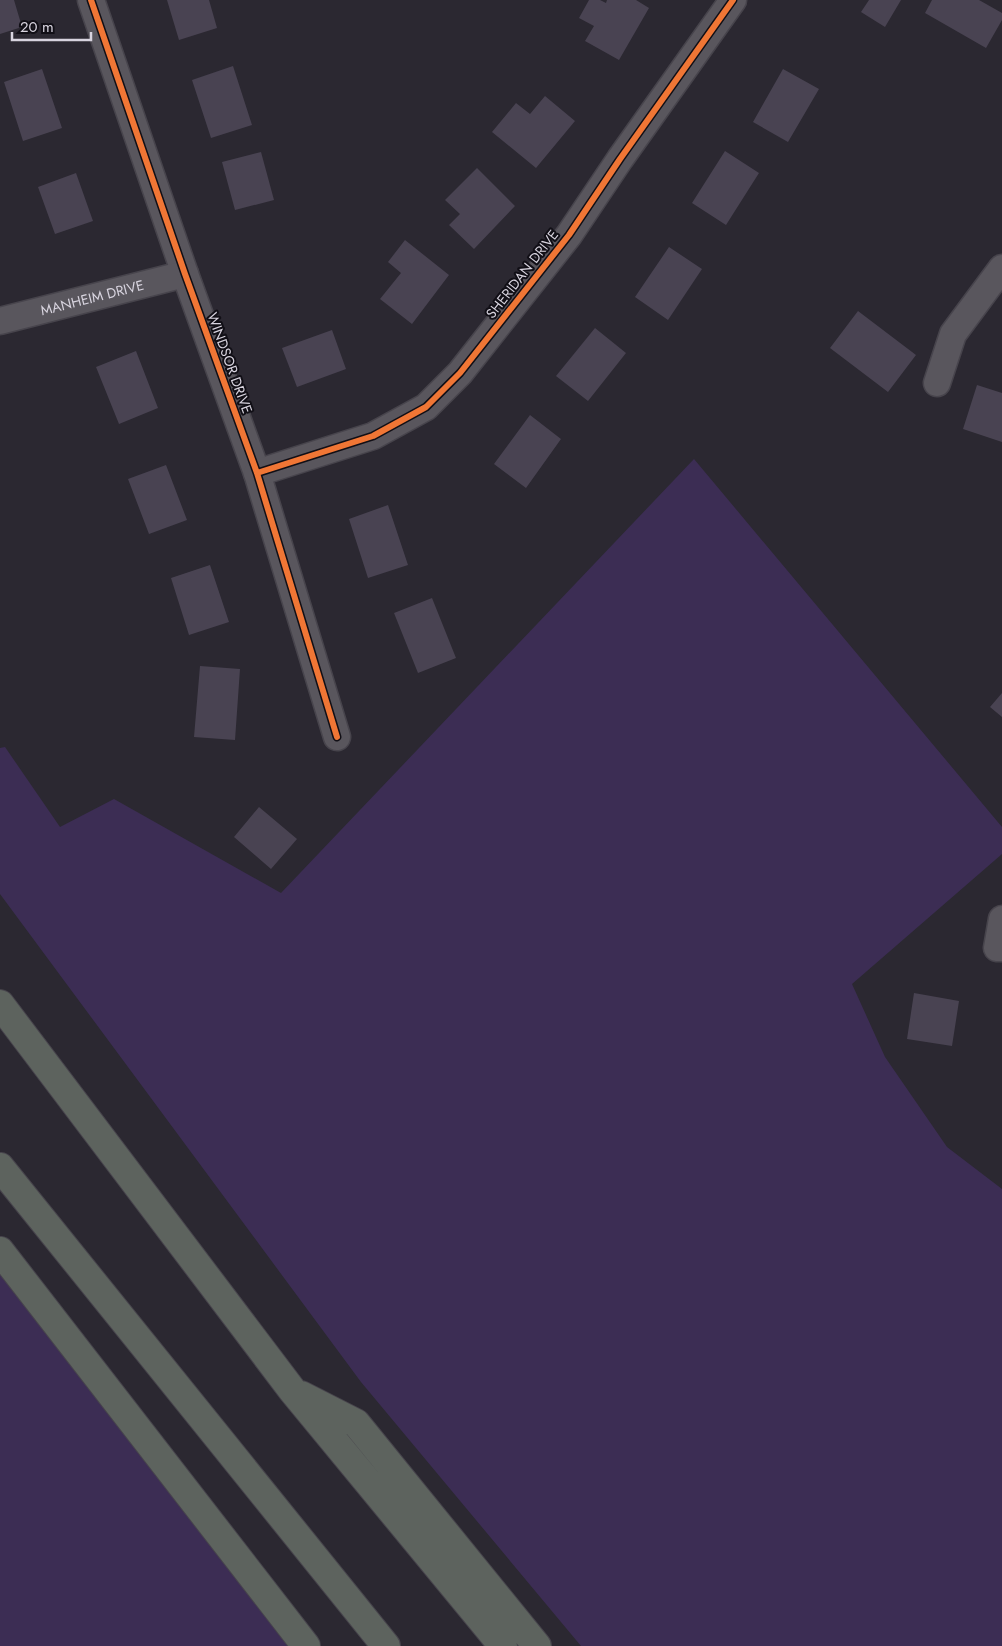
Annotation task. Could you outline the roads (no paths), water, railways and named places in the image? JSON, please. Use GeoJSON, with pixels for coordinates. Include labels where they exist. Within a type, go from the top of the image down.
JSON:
{"type":"FeatureCollection","features":[{"type":"Feature","properties":{"kind":"highway"},"geometry":{"type":"LineString","coordinates":[[0,1004],[292,1390],[503,1646]]}},
{"type":"Feature","properties":{"kind":"highway"},"geometry":{"type":"LineString","coordinates":[[0,1167],[386,1646]]}},
{"type":"Feature","properties":{"kind":"highway"},"geometry":{"type":"LineString","coordinates":[[0,1251],[306,1646]]}},
{"type":"Feature","properties":{"kind":"highway"},"geometry":{"type":"LineString","coordinates":[[292,1390],[356,1423],[537,1646]]}},
{"type":"Feature","properties":{"kind":"street","name":"WINDSOR DRIVE"},"geometry":{"type":"LineString","coordinates":[[91,0],[185,274],[257,473],[337,737]]}},
{"type":"Feature","properties":{"kind":"street","name":"SHERIDAN DRIVE"},"geometry":{"type":"LineString","coordinates":[[257,473],[373,436],[426,407],[460,373],[569,235],[620,159],[733,0]]}},
{"type":"Feature","properties":{"kind":"street"},"geometry":{"type":"LineString","coordinates":[[937,383],[953,334],[1002,268]]}},
{"type":"Feature","properties":{"kind":"street","name":"MANHEIM DRIVE"},"geometry":{"type":"LineString","coordinates":[[0,321],[185,274]]}},
{"type":"Feature","properties":{"kind":"street"},"geometry":{"type":"LineString","coordinates":[[999,948],[1002,919]]}}]}
